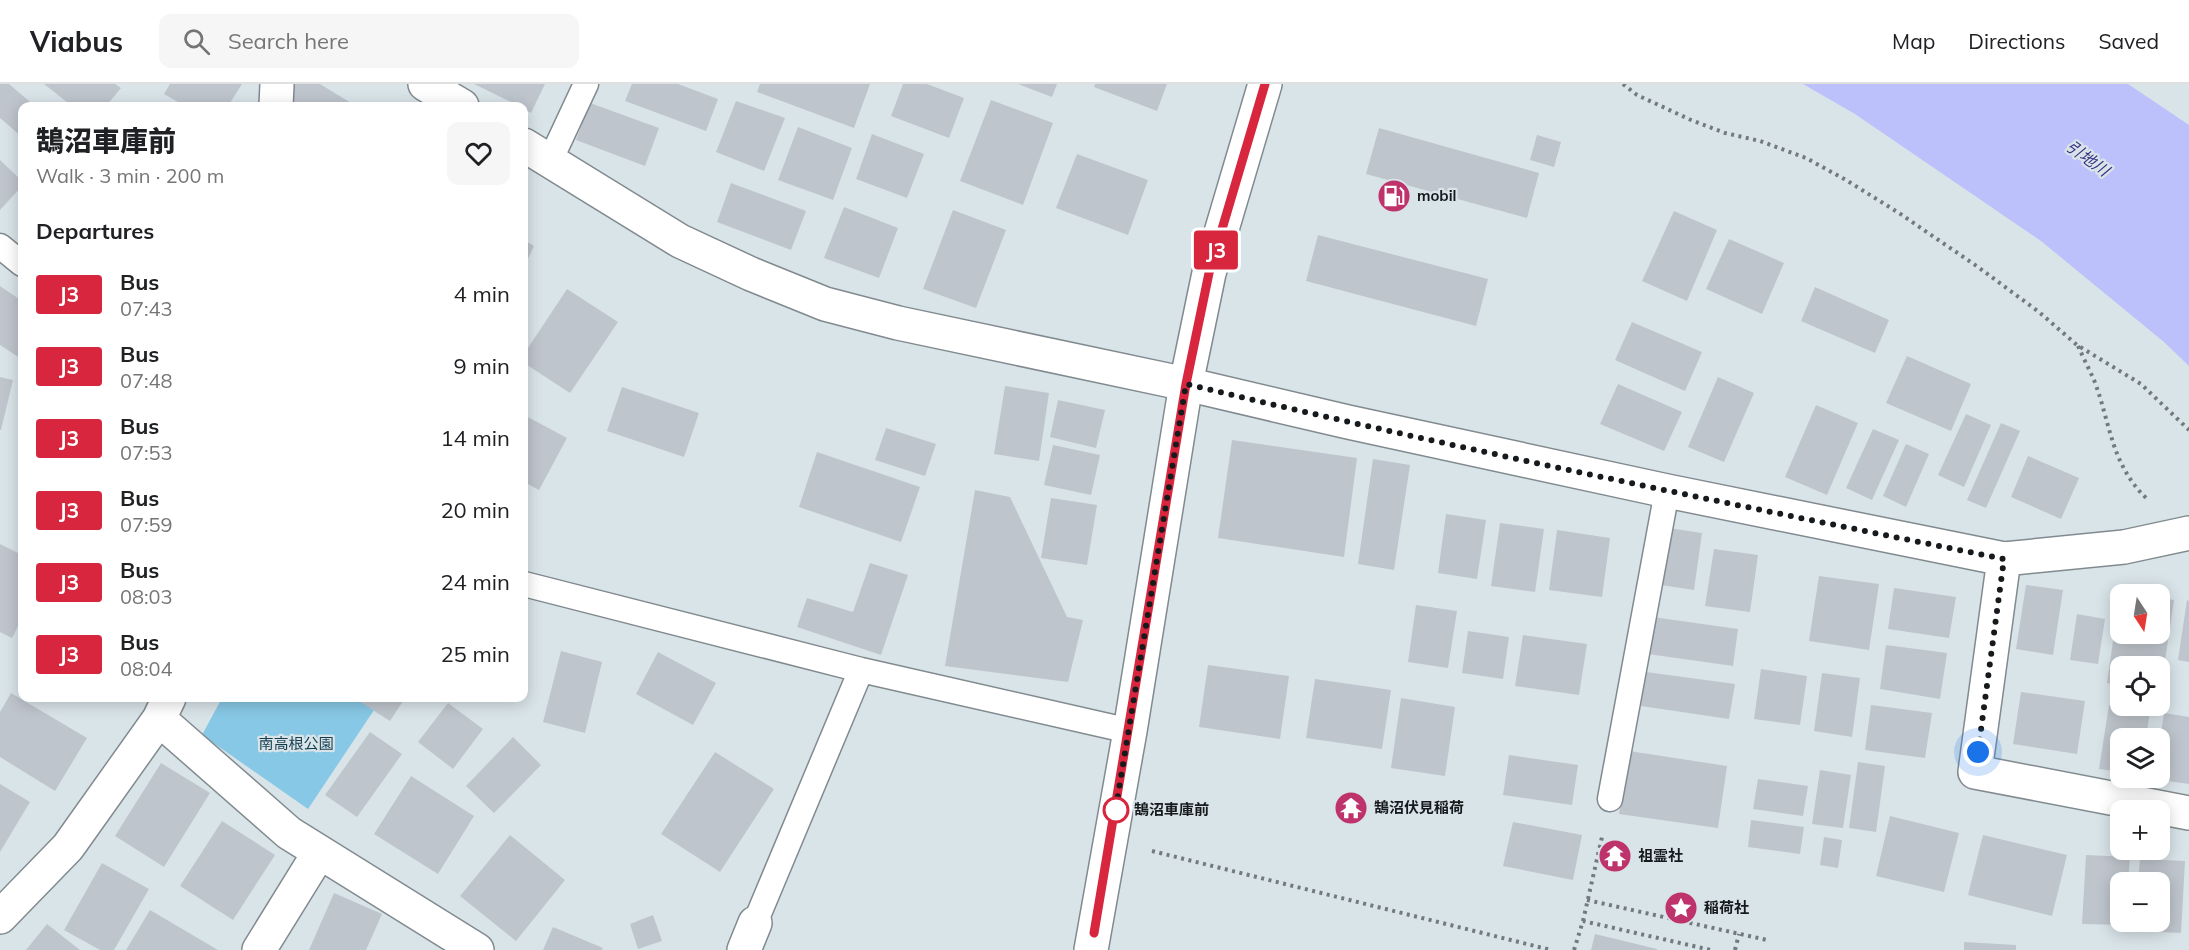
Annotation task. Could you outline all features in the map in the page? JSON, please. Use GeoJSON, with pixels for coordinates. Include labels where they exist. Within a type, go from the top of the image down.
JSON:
{"type":"FeatureCollection","features":[{"type":"Feature","properties":{"kind":"street"},"geometry":{"type":"LineString","coordinates":[[276,102],[278,84]]}},
{"type":"Feature","properties":{"kind":"street"},"geometry":{"type":"LineString","coordinates":[[425,84],[455,102]]}},
{"type":"Feature","properties":{"kind":"street"},"geometry":{"type":"LineString","coordinates":[[1092,950],[1186,384],[1209,273],[1264,84]]}},
{"type":"Feature","properties":{"kind":"street"},"geometry":{"type":"LineString","coordinates":[[537,153],[680,241],[751,274],[825,304],[898,323],[1186,384],[1348,422],[1667,491],[2004,559],[2124,547],[2183,534]]}},
{"type":"Feature","properties":{"kind":"street"},"geometry":{"type":"LineString","coordinates":[[2004,559],[1975,772],[2189,813]]}},
{"type":"Feature","properties":{"kind":"street"},"geometry":{"type":"LineString","coordinates":[[0,917],[68,847],[164,708],[289,833],[477,950]]}},
{"type":"Feature","properties":{"kind":"street"},"geometry":{"type":"LineString","coordinates":[[259,950],[320,853]]}},
{"type":"Feature","properties":{"kind":"lane"},"geometry":{"type":"LineString","coordinates":[[537,153],[586,84]]}},
{"type":"Feature","properties":{"kind":"lane"},"geometry":{"type":"LineString","coordinates":[[0,246],[18,261]]}},
{"type":"Feature","properties":{"kind":"lane"},"geometry":{"type":"LineString","coordinates":[[1610,800],[1667,491]]}},
{"type":"Feature","properties":{"kind":"lane"},"geometry":{"type":"LineString","coordinates":[[528,585],[861,669],[1130,731]]}},
{"type":"Feature","properties":{"kind":"lane"},"geometry":{"type":"LineString","coordinates":[[749,936],[861,669]]}},
{"type":"Feature","properties":{"kind":"path"},"geometry":{"type":"LineString","coordinates":[[1623,84],[1637,95],[1690,120],[1725,133],[1760,141],[1806,158],[1846,180],[1978,267],[2039,312],[2077,345],[2141,384],[2189,430]]}},
{"type":"Feature","properties":{"kind":"path"},"geometry":{"type":"LineString","coordinates":[[2077,345],[2094,381],[2116,453],[2132,484],[2183,534]]}},
{"type":"Feature","properties":{"kind":"path"},"geometry":{"type":"LineString","coordinates":[[1574,950],[1583,921],[1610,800]]}},
{"type":"Feature","properties":{"kind":"path"},"geometry":{"type":"LineString","coordinates":[[1110,841],[1551,950]]}},
{"type":"Feature","properties":{"kind":"path"},"geometry":{"type":"LineString","coordinates":[[1587,900],[1767,940]]}},
{"type":"Feature","properties":{"kind":"path"},"geometry":{"type":"LineString","coordinates":[[1583,921],[1711,950]]}},
{"type":"Feature","properties":{"kind":"path"},"geometry":{"type":"LineString","coordinates":[[1735,950],[1739,934]]}},
{"type":"Feature","properties":{"kind":"green space","name":"南高根公園"},"geometry":{"type":"Polygon","coordinates":[[[220,702],[379,702],[308,809],[202,735],[220,702]]]}},
{"type":"Feature","properties":{"kind":"water","name":"引地川"},"geometry":{"type":"Polygon","coordinates":[[[1803,84],[2128,84],[2189,125],[2189,366],[2164,342],[2041,241],[1855,114],[1803,84]]]}},
{"type":"Feature","properties":{"kind":"building"},"geometry":{"type":"Polygon","coordinates":[[[0,84],[9,84],[30,102],[18,102],[18,134],[0,118],[0,84]]]}},
{"type":"Feature","properties":{"kind":"building"},"geometry":{"type":"Polygon","coordinates":[[[44,84],[115,84],[121,88],[109,102],[67,102],[44,84]]]}},
{"type":"Feature","properties":{"kind":"building"},"geometry":{"type":"Polygon","coordinates":[[[170,84],[242,84],[231,102],[178,102],[164,94],[170,84]]]}},
{"type":"Feature","properties":{"kind":"building"},"geometry":{"type":"Polygon","coordinates":[[[286,84],[320,84],[349,102],[288,102],[286,84]]]}},
{"type":"Feature","properties":{"kind":"building"},"geometry":{"type":"Polygon","coordinates":[[[474,84],[545,84],[531,113],[528,111],[528,102],[511,102],[474,84]]]}},
{"type":"Feature","properties":{"kind":"building"},"geometry":{"type":"Polygon","coordinates":[[[632,84],[678,84],[718,99],[706,131],[625,101],[632,84]]]}},
{"type":"Feature","properties":{"kind":"building"},"geometry":{"type":"Polygon","coordinates":[[[760,84],[870,84],[854,128],[757,92],[760,84]]]}},
{"type":"Feature","properties":{"kind":"building"},"geometry":{"type":"Polygon","coordinates":[[[903,84],[927,84],[964,98],[949,138],[891,116],[903,84]]]}},
{"type":"Feature","properties":{"kind":"building"},"geometry":{"type":"Polygon","coordinates":[[[1018,84],[1057,84],[1052,97],[1018,84]]]}},
{"type":"Feature","properties":{"kind":"building"},"geometry":{"type":"Polygon","coordinates":[[[1095,84],[1167,84],[1157,111],[1094,87],[1095,84]]]}},
{"type":"Feature","properties":{"kind":"building"},"geometry":{"type":"Polygon","coordinates":[[[991,100],[1053,123],[1023,205],[960,181],[991,100]]]}},
{"type":"Feature","properties":{"kind":"building"},"geometry":{"type":"Polygon","coordinates":[[[736,101],[785,118],[764,171],[716,152],[736,101]]]}},
{"type":"Feature","properties":{"kind":"building"},"geometry":{"type":"Polygon","coordinates":[[[590,103],[659,128],[645,166],[576,140],[590,103]]]}},
{"type":"Feature","properties":{"kind":"building"},"geometry":{"type":"Polygon","coordinates":[[[798,127],[852,148],[833,200],[778,180],[798,127]]]}},
{"type":"Feature","properties":{"kind":"building"},"geometry":{"type":"Polygon","coordinates":[[[1379,128],[1539,173],[1527,218],[1366,174],[1379,128]]]}},
{"type":"Feature","properties":{"kind":"building"},"geometry":{"type":"Polygon","coordinates":[[[872,134],[924,154],[907,198],[856,179],[872,134]]]}},
{"type":"Feature","properties":{"kind":"building"},"geometry":{"type":"Polygon","coordinates":[[[1537,135],[1561,142],[1554,167],[1530,160],[1537,135]]]}},
{"type":"Feature","properties":{"kind":"building"},"geometry":{"type":"Polygon","coordinates":[[[1077,154],[1148,180],[1128,235],[1056,208],[1077,154]]]}},
{"type":"Feature","properties":{"kind":"building"},"geometry":{"type":"Polygon","coordinates":[[[0,160],[18,177],[18,190],[0,210],[0,160]]]}},
{"type":"Feature","properties":{"kind":"building"},"geometry":{"type":"Polygon","coordinates":[[[731,183],[806,211],[791,250],[717,222],[731,183]]]}},
{"type":"Feature","properties":{"kind":"building"},"geometry":{"type":"Polygon","coordinates":[[[844,207],[898,228],[879,278],[824,258],[844,207]]]}},
{"type":"Feature","properties":{"kind":"building"},"geometry":{"type":"Polygon","coordinates":[[[953,210],[1006,230],[976,308],[923,289],[953,210]]]}},
{"type":"Feature","properties":{"kind":"building"},"geometry":{"type":"Polygon","coordinates":[[[1674,211],[1717,230],[1687,301],[1642,281],[1674,211]]]}},
{"type":"Feature","properties":{"kind":"building"},"geometry":{"type":"Polygon","coordinates":[[[1318,235],[1488,279],[1476,326],[1306,281],[1318,235]]]}},
{"type":"Feature","properties":{"kind":"building"},"geometry":{"type":"Polygon","coordinates":[[[1729,239],[1784,263],[1762,314],[1706,289],[1729,239]]]}},
{"type":"Feature","properties":{"kind":"building"},"geometry":{"type":"Polygon","coordinates":[[[528,242],[534,246],[528,259],[528,242]]]}},
{"type":"Feature","properties":{"kind":"building"},"geometry":{"type":"Polygon","coordinates":[[[0,286],[18,298],[18,357],[0,345],[0,286]]]}},
{"type":"Feature","properties":{"kind":"building"},"geometry":{"type":"Polygon","coordinates":[[[1815,287],[1889,320],[1875,353],[1801,321],[1815,287]]]}},
{"type":"Feature","properties":{"kind":"building"},"geometry":{"type":"Polygon","coordinates":[[[567,289],[618,322],[570,393],[528,366],[528,348],[567,289]]]}},
{"type":"Feature","properties":{"kind":"building"},"geometry":{"type":"Polygon","coordinates":[[[1632,322],[1702,352],[1685,391],[1615,360],[1632,322]]]}},
{"type":"Feature","properties":{"kind":"building"},"geometry":{"type":"Polygon","coordinates":[[[1907,356],[1971,384],[1951,431],[1886,403],[1907,356]]]}},
{"type":"Feature","properties":{"kind":"building"},"geometry":{"type":"Polygon","coordinates":[[[0,377],[13,380],[1,430],[0,430],[0,377]]]}},
{"type":"Feature","properties":{"kind":"building"},"geometry":{"type":"Polygon","coordinates":[[[1718,377],[1754,393],[1724,462],[1688,447],[1718,377]]]}},
{"type":"Feature","properties":{"kind":"building"},"geometry":{"type":"Polygon","coordinates":[[[1618,384],[1682,412],[1664,451],[1600,424],[1618,384]]]}},
{"type":"Feature","properties":{"kind":"building"},"geometry":{"type":"Polygon","coordinates":[[[1005,386],[1049,393],[1039,461],[994,454],[1005,386]]]}},
{"type":"Feature","properties":{"kind":"building"},"geometry":{"type":"Polygon","coordinates":[[[622,387],[699,413],[684,457],[607,431],[622,387]]]}},
{"type":"Feature","properties":{"kind":"building"},"geometry":{"type":"Polygon","coordinates":[[[1058,400],[1105,410],[1096,448],[1050,437],[1058,400]]]}},
{"type":"Feature","properties":{"kind":"building"},"geometry":{"type":"Polygon","coordinates":[[[1816,405],[1858,423],[1827,495],[1785,477],[1816,405]]]}},
{"type":"Feature","properties":{"kind":"building"},"geometry":{"type":"Polygon","coordinates":[[[1966,414],[1991,425],[1964,487],[1938,475],[1966,414]]]}},
{"type":"Feature","properties":{"kind":"building"},"geometry":{"type":"Polygon","coordinates":[[[528,417],[567,438],[539,490],[528,484],[528,417]]]}},
{"type":"Feature","properties":{"kind":"building"},"geometry":{"type":"Polygon","coordinates":[[[2001,423],[2020,431],[1986,508],[1967,500],[2001,423]]]}},
{"type":"Feature","properties":{"kind":"building"},"geometry":{"type":"Polygon","coordinates":[[[886,428],[936,444],[925,476],[875,460],[886,428]]]}},
{"type":"Feature","properties":{"kind":"building"},"geometry":{"type":"Polygon","coordinates":[[[1873,429],[1899,440],[1872,500],[1846,488],[1873,429]]]}},
{"type":"Feature","properties":{"kind":"building"},"geometry":{"type":"Polygon","coordinates":[[[1232,440],[1357,458],[1344,557],[1218,538],[1232,440]]]}},
{"type":"Feature","properties":{"kind":"building"},"geometry":{"type":"Polygon","coordinates":[[[1906,444],[1929,454],[1906,507],[1883,496],[1906,444]]]}},
{"type":"Feature","properties":{"kind":"building"},"geometry":{"type":"Polygon","coordinates":[[[1053,445],[1100,455],[1091,495],[1044,485],[1053,445]]]}},
{"type":"Feature","properties":{"kind":"building"},"geometry":{"type":"Polygon","coordinates":[[[817,452],[920,487],[901,542],[799,507],[817,452]]]}},
{"type":"Feature","properties":{"kind":"building"},"geometry":{"type":"Polygon","coordinates":[[[2028,456],[2079,478],[2061,519],[2011,497],[2028,456]]]}},
{"type":"Feature","properties":{"kind":"building"},"geometry":{"type":"Polygon","coordinates":[[[1373,459],[1410,465],[1394,570],[1358,564],[1373,459]]]}},
{"type":"Feature","properties":{"kind":"building"},"geometry":{"type":"Polygon","coordinates":[[[975,490],[1010,497],[1067,617],[1083,620],[1068,682],[945,666],[975,490]]]}},
{"type":"Feature","properties":{"kind":"building"},"geometry":{"type":"Polygon","coordinates":[[[1051,498],[1097,505],[1087,565],[1041,558],[1051,498]]]}},
{"type":"Feature","properties":{"kind":"building"},"geometry":{"type":"Polygon","coordinates":[[[1446,514],[1486,520],[1477,579],[1438,573],[1446,514]]]}},
{"type":"Feature","properties":{"kind":"building"},"geometry":{"type":"Polygon","coordinates":[[[1500,523],[1544,529],[1535,592],[1491,586],[1500,523]]]}},
{"type":"Feature","properties":{"kind":"building"},"geometry":{"type":"Polygon","coordinates":[[[1662,527],[1702,533],[1694,590],[1654,584],[1662,527]]]}},
{"type":"Feature","properties":{"kind":"building"},"geometry":{"type":"Polygon","coordinates":[[[1557,530],[1610,538],[1602,597],[1549,590],[1557,530]]]}},
{"type":"Feature","properties":{"kind":"building"},"geometry":{"type":"Polygon","coordinates":[[[0,544],[18,553],[18,626],[12,638],[0,632],[0,544]]]}},
{"type":"Feature","properties":{"kind":"building"},"geometry":{"type":"Polygon","coordinates":[[[1714,549],[1758,555],[1750,612],[1705,606],[1714,549]]]}},
{"type":"Feature","properties":{"kind":"building"},"geometry":{"type":"Polygon","coordinates":[[[870,563],[908,575],[881,655],[797,627],[807,598],[853,612],[870,563]]]}},
{"type":"Feature","properties":{"kind":"building"},"geometry":{"type":"Polygon","coordinates":[[[1819,576],[1879,584],[1869,650],[1809,641],[1819,576]]]}},
{"type":"Feature","properties":{"kind":"building"},"geometry":{"type":"Polygon","coordinates":[[[2026,585],[2063,590],[2053,655],[2016,649],[2026,585]]]}},
{"type":"Feature","properties":{"kind":"building"},"geometry":{"type":"Polygon","coordinates":[[[1894,588],[1956,597],[1949,638],[1888,629],[1894,588]]]}},
{"type":"Feature","properties":{"kind":"building"},"geometry":{"type":"Polygon","coordinates":[[[2170,599],[2174,600],[2170,627],[2170,599]]]}},
{"type":"Feature","properties":{"kind":"building"},"geometry":{"type":"Polygon","coordinates":[[[2187,600],[2189,601],[2189,662],[2178,660],[2187,600]]]}},
{"type":"Feature","properties":{"kind":"building"},"geometry":{"type":"Polygon","coordinates":[[[1416,605],[1457,611],[1448,668],[1408,662],[1416,605]]]}},
{"type":"Feature","properties":{"kind":"building"},"geometry":{"type":"Polygon","coordinates":[[[2077,614],[2105,619],[2098,664],[2070,660],[2077,614]]]}},
{"type":"Feature","properties":{"kind":"building"},"geometry":{"type":"Polygon","coordinates":[[[1653,617],[1738,629],[1733,666],[1648,654],[1653,617]]]}},
{"type":"Feature","properties":{"kind":"building"},"geometry":{"type":"Polygon","coordinates":[[[1468,631],[1509,637],[1503,679],[1462,673],[1468,631]]]}},
{"type":"Feature","properties":{"kind":"building"},"geometry":{"type":"Polygon","coordinates":[[[1523,635],[1587,644],[1579,695],[1515,686],[1523,635]]]}},
{"type":"Feature","properties":{"kind":"building"},"geometry":{"type":"Polygon","coordinates":[[[2113,644],[2168,644],[2166,656],[2111,656],[2113,644]]]}},
{"type":"Feature","properties":{"kind":"building"},"geometry":{"type":"Polygon","coordinates":[[[1886,645],[1947,653],[1940,699],[1880,689],[1886,645]]]}},
{"type":"Feature","properties":{"kind":"building"},"geometry":{"type":"Polygon","coordinates":[[[561,651],[602,662],[585,733],[543,722],[561,651]]]}},
{"type":"Feature","properties":{"kind":"building"},"geometry":{"type":"Polygon","coordinates":[[[658,652],[716,683],[693,725],[636,694],[658,652]]]}},
{"type":"Feature","properties":{"kind":"building"},"geometry":{"type":"Polygon","coordinates":[[[2110,662],[2110,683],[2107,683],[2110,662]]]}},
{"type":"Feature","properties":{"kind":"building"},"geometry":{"type":"Polygon","coordinates":[[[1208,665],[1289,676],[1280,739],[1199,727],[1208,665]]]}},
{"type":"Feature","properties":{"kind":"building"},"geometry":{"type":"Polygon","coordinates":[[[1761,669],[1807,676],[1800,725],[1754,719],[1761,669]]]}},
{"type":"Feature","properties":{"kind":"building"},"geometry":{"type":"Polygon","coordinates":[[[1646,672],[1735,684],[1729,719],[1641,706],[1646,672]]]}},
{"type":"Feature","properties":{"kind":"building"},"geometry":{"type":"Polygon","coordinates":[[[1822,673],[1860,678],[1852,737],[1814,731],[1822,673]]]}},
{"type":"Feature","properties":{"kind":"building"},"geometry":{"type":"Polygon","coordinates":[[[1315,679],[1391,690],[1382,749],[1306,738],[1315,679]]]}},
{"type":"Feature","properties":{"kind":"building"},"geometry":{"type":"Polygon","coordinates":[[[2021,692],[2085,701],[2077,754],[2013,744],[2021,692]]]}},
{"type":"Feature","properties":{"kind":"building"},"geometry":{"type":"Polygon","coordinates":[[[11,693],[18,697],[18,702],[26,702],[87,738],[55,791],[0,757],[0,712],[11,693]]]}},
{"type":"Feature","properties":{"kind":"building"},"geometry":{"type":"Polygon","coordinates":[[[1401,698],[1455,707],[1445,776],[1391,768],[1401,698]]]}},
{"type":"Feature","properties":{"kind":"building"},"geometry":{"type":"Polygon","coordinates":[[[360,702],[402,702],[390,721],[360,702]]]}},
{"type":"Feature","properties":{"kind":"building"},"geometry":{"type":"Polygon","coordinates":[[[448,703],[483,729],[453,769],[418,742],[448,703]]]}},
{"type":"Feature","properties":{"kind":"building"},"geometry":{"type":"Polygon","coordinates":[[[1871,705],[1932,713],[1925,758],[1865,750],[1871,705]]]}},
{"type":"Feature","properties":{"kind":"building"},"geometry":{"type":"Polygon","coordinates":[[[2109,705],[2110,716],[2149,716],[2148,728],[2110,728],[2110,770],[2099,769],[2109,705]]]}},
{"type":"Feature","properties":{"kind":"building"},"geometry":{"type":"Polygon","coordinates":[[[2170,714],[2189,717],[2189,784],[2170,781],[2170,728],[2162,728],[2164,716],[2170,716],[2170,714]]]}},
{"type":"Feature","properties":{"kind":"building"},"geometry":{"type":"Polygon","coordinates":[[[370,732],[402,754],[357,817],[325,795],[370,732]]]}},
{"type":"Feature","properties":{"kind":"building"},"geometry":{"type":"Polygon","coordinates":[[[513,737],[541,765],[494,813],[466,786],[513,737]]]}},
{"type":"Feature","properties":{"kind":"building"},"geometry":{"type":"Polygon","coordinates":[[[1629,751],[1727,766],[1718,828],[1619,814],[1629,751]]]}},
{"type":"Feature","properties":{"kind":"building"},"geometry":{"type":"Polygon","coordinates":[[[715,752],[774,789],[720,872],[661,834],[715,752]]]}},
{"type":"Feature","properties":{"kind":"building"},"geometry":{"type":"Polygon","coordinates":[[[1509,755],[1578,765],[1572,805],[1503,795],[1509,755]]]}},
{"type":"Feature","properties":{"kind":"building"},"geometry":{"type":"Polygon","coordinates":[[[1858,762],[1885,766],[1876,832],[1849,828],[1858,762]]]}},
{"type":"Feature","properties":{"kind":"building"},"geometry":{"type":"Polygon","coordinates":[[[161,763],[210,793],[164,867],[115,836],[161,763]]]}},
{"type":"Feature","properties":{"kind":"building"},"geometry":{"type":"Polygon","coordinates":[[[1820,770],[1851,775],[1843,828],[1812,824],[1820,770]]]}},
{"type":"Feature","properties":{"kind":"building"},"geometry":{"type":"Polygon","coordinates":[[[411,776],[474,816],[438,874],[374,834],[411,776]]]}},
{"type":"Feature","properties":{"kind":"building"},"geometry":{"type":"Polygon","coordinates":[[[1758,779],[1808,786],[1803,816],[1753,809],[1758,779]]]}},
{"type":"Feature","properties":{"kind":"building"},"geometry":{"type":"Polygon","coordinates":[[[0,784],[30,802],[0,852],[0,784]]]}},
{"type":"Feature","properties":{"kind":"building"},"geometry":{"type":"Polygon","coordinates":[[[1890,816],[1959,833],[1944,892],[1876,876],[1890,816]]]}},
{"type":"Feature","properties":{"kind":"building"},"geometry":{"type":"Polygon","coordinates":[[[1751,820],[1804,827],[1800,854],[1748,847],[1751,820]]]}},
{"type":"Feature","properties":{"kind":"building"},"geometry":{"type":"Polygon","coordinates":[[[222,821],[275,855],[233,920],[180,886],[222,821]]]}},
{"type":"Feature","properties":{"kind":"building"},"geometry":{"type":"Polygon","coordinates":[[[1513,822],[1582,835],[1573,880],[1503,866],[1513,822]]]}},
{"type":"Feature","properties":{"kind":"building"},"geometry":{"type":"Polygon","coordinates":[[[510,835],[565,880],[516,941],[460,896],[510,835]]]}},
{"type":"Feature","properties":{"kind":"building"},"geometry":{"type":"Polygon","coordinates":[[[1983,835],[2067,855],[2052,916],[1968,895],[1983,835]]]}},
{"type":"Feature","properties":{"kind":"building"},"geometry":{"type":"Polygon","coordinates":[[[1824,837],[1842,840],[1838,868],[1820,865],[1824,837]]]}},
{"type":"Feature","properties":{"kind":"building"},"geometry":{"type":"Polygon","coordinates":[[[2086,855],[2110,856],[2110,860],[2130,860],[2129,872],[2110,872],[2110,925],[2082,924],[2086,855]]]}},
{"type":"Feature","properties":{"kind":"building"},"geometry":{"type":"Polygon","coordinates":[[[2140,860],[2185,861],[2181,933],[2158,932],[2170,932],[2170,872],[2139,872],[2140,860]]]}},
{"type":"Feature","properties":{"kind":"building"},"geometry":{"type":"Polygon","coordinates":[[[102,863],[149,889],[114,950],[100,950],[64,930],[102,863]]]}},
{"type":"Feature","properties":{"kind":"building"},"geometry":{"type":"Polygon","coordinates":[[[334,893],[382,914],[366,950],[309,950],[334,893]]]}},
{"type":"Feature","properties":{"kind":"building"},"geometry":{"type":"Polygon","coordinates":[[[150,910],[218,950],[126,950],[150,910]]]}},
{"type":"Feature","properties":{"kind":"building"},"geometry":{"type":"Polygon","coordinates":[[[653,915],[662,941],[638,949],[630,924],[653,915]]]}},
{"type":"Feature","properties":{"kind":"building"},"geometry":{"type":"Polygon","coordinates":[[[47,924],[80,950],[26,950],[47,924]]]}},
{"type":"Feature","properties":{"kind":"building"},"geometry":{"type":"Polygon","coordinates":[[[553,927],[603,948],[602,950],[543,950],[553,927]]]}},
{"type":"Feature","properties":{"kind":"building"},"geometry":{"type":"Polygon","coordinates":[[[1595,934],[1657,949],[1657,950],[1591,950],[1595,934]]]}},
{"type":"Feature","properties":{"kind":"building"},"geometry":{"type":"Polygon","coordinates":[[[1964,942],[2016,945],[2016,950],[1964,950],[1964,942]]]}},
{"type":"Feature","properties":{"kind":"bus line","name":"J3"},"geometry":{"type":"LineString","coordinates":[[1094,933],[1130,731],[1186,384],[1209,273],[1265,84]]}},
{"type":"Feature","properties":{"kind":"place","name":"mobil"},"geometry":{"type":"Point","coordinates":[1394,196]}},
{"type":"Feature","properties":{"kind":"place","name":"鵠沼伏見稲荷"},"geometry":{"type":"Point","coordinates":[1351,808]}},
{"type":"Feature","properties":{"kind":"place","name":"鵠沼車庫前"},"geometry":{"type":"Point","coordinates":[1116,810]}},
{"type":"Feature","properties":{"kind":"place","name":"祖霊社"},"geometry":{"type":"Point","coordinates":[1615,856]}},
{"type":"Feature","properties":{"kind":"place","name":"稲荷社"},"geometry":{"type":"Point","coordinates":[1681,908]}},
{"type":"Feature","properties":{"kind":"route"},"geometry":{"type":"LineString","coordinates":[[1116,810],[1114,819],[1186,384],[1348,422],[1667,491],[2004,559],[1978,752]]}}]}
